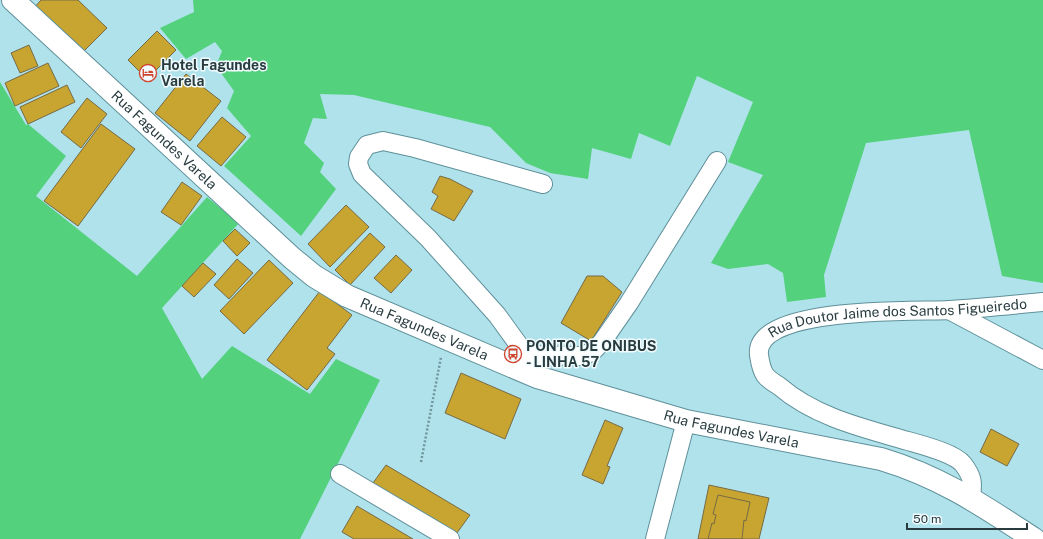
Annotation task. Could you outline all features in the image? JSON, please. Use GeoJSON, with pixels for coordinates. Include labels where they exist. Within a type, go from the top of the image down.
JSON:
{"type":"FeatureCollection","features":[{"type":"Feature","properties":{"kind":"main road","name":"Rua Fagundes Varela"},"geometry":{"type":"LineString","coordinates":[[13,0],[270,238],[314,276],[347,296],[524,363],[550,381],[686,421],[880,459],[912,469],[971,498],[1034,539]]}},
{"type":"Feature","properties":{"kind":"street"},"geometry":{"type":"LineString","coordinates":[[543,184],[457,159],[383,141],[367,145],[359,157],[358,164],[362,174],[372,185],[428,238],[497,314],[524,363],[580,356],[592,352],[602,342],[629,303],[717,161]]}},
{"type":"Feature","properties":{"kind":"street","name":"Rua Doutor Jaime dos Santos Figueiredo"},"geometry":{"type":"LineString","coordinates":[[971,498],[973,480],[962,463],[938,450],[822,415],[786,392],[766,376],[761,366],[758,352],[762,341],[773,330],[808,319],[832,314],[949,310],[1043,302]]}},
{"type":"Feature","properties":{"kind":"street"},"geometry":{"type":"LineString","coordinates":[[949,310],[1043,360]]}},
{"type":"Feature","properties":{"kind":"street"},"geometry":{"type":"LineString","coordinates":[[655,539],[686,421]]}},
{"type":"Feature","properties":{"kind":"street"},"geometry":{"type":"LineString","coordinates":[[340,474],[450,539]]}},
{"type":"Feature","properties":{"kind":"path"},"geometry":{"type":"LineString","coordinates":[[420,462],[438,373]]}},
{"type":"Feature","properties":{"kind":"green space"},"geometry":{"type":"Polygon","coordinates":[[[193,0],[1043,0],[1043,283],[1002,276],[969,130],[866,143],[824,275],[826,297],[787,302],[783,273],[768,264],[728,269],[711,263],[763,175],[728,162],[753,102],[697,76],[670,146],[639,133],[631,159],[592,148],[588,179],[550,173],[526,163],[490,127],[354,95],[320,94],[327,119],[313,118],[304,143],[324,163],[320,172],[336,189],[301,236],[224,166],[251,136],[227,108],[234,91],[216,66],[222,51],[215,42],[186,59],[160,28],[194,12],[193,0]]]}},
{"type":"Feature","properties":{"kind":"green space"},"geometry":{"type":"Polygon","coordinates":[[[0,82],[26,125],[28,124],[66,156],[36,196],[137,276],[207,197],[239,223],[162,308],[202,379],[232,346],[310,394],[336,359],[380,380],[300,539],[0,539],[0,82]]]}},
{"type":"Feature","properties":{"kind":"building"},"geometry":{"type":"Polygon","coordinates":[[[41,0],[78,0],[107,28],[80,55],[33,9],[41,0]]]}},
{"type":"Feature","properties":{"kind":"building"},"geometry":{"type":"Polygon","coordinates":[[[157,31],[176,50],[147,79],[128,60],[157,31]]]}},
{"type":"Feature","properties":{"kind":"building"},"geometry":{"type":"Polygon","coordinates":[[[29,45],[38,66],[20,73],[11,53],[29,45]]]}},
{"type":"Feature","properties":{"kind":"building"},"geometry":{"type":"Polygon","coordinates":[[[48,63],[59,86],[15,106],[5,83],[48,63]]]}},
{"type":"Feature","properties":{"kind":"building"},"geometry":{"type":"Polygon","coordinates":[[[186,74],[221,101],[190,141],[155,113],[186,74]]]}},
{"type":"Feature","properties":{"kind":"building"},"geometry":{"type":"Polygon","coordinates":[[[67,85],[75,102],[28,124],[20,107],[67,85]]]}},
{"type":"Feature","properties":{"kind":"building"},"geometry":{"type":"Polygon","coordinates":[[[87,98],[107,114],[81,148],[61,132],[87,98]]]}},
{"type":"Feature","properties":{"kind":"building"},"geometry":{"type":"Polygon","coordinates":[[[222,117],[246,137],[221,166],[197,146],[222,117]]]}},
{"type":"Feature","properties":{"kind":"building"},"geometry":{"type":"Polygon","coordinates":[[[101,124],[135,149],[78,226],[44,201],[101,124]]]}},
{"type":"Feature","properties":{"kind":"building"},"geometry":{"type":"Polygon","coordinates":[[[440,176],[450,179],[473,191],[454,221],[431,209],[438,196],[432,192],[440,176]]]}},
{"type":"Feature","properties":{"kind":"building"},"geometry":{"type":"Polygon","coordinates":[[[182,182],[202,196],[181,225],[161,212],[182,182]]]}},
{"type":"Feature","properties":{"kind":"building"},"geometry":{"type":"Polygon","coordinates":[[[346,205],[369,227],[330,267],[308,244],[346,205]]]}},
{"type":"Feature","properties":{"kind":"building"},"geometry":{"type":"Polygon","coordinates":[[[235,229],[250,243],[237,256],[223,241],[235,229]]]}},
{"type":"Feature","properties":{"kind":"building"},"geometry":{"type":"Polygon","coordinates":[[[370,233],[385,247],[350,285],[335,270],[370,233]]]}},
{"type":"Feature","properties":{"kind":"building"},"geometry":{"type":"Polygon","coordinates":[[[396,255],[412,270],[391,293],[374,278],[396,255]]]}},
{"type":"Feature","properties":{"kind":"building"},"geometry":{"type":"Polygon","coordinates":[[[237,259],[253,273],[229,299],[214,285],[237,259]]]}},
{"type":"Feature","properties":{"kind":"building"},"geometry":{"type":"Polygon","coordinates":[[[269,260],[293,283],[244,334],[220,311],[269,260]]]}},
{"type":"Feature","properties":{"kind":"building"},"geometry":{"type":"Polygon","coordinates":[[[203,263],[216,274],[194,297],[182,286],[203,263]]]}},
{"type":"Feature","properties":{"kind":"building"},"geometry":{"type":"Polygon","coordinates":[[[587,276],[603,276],[622,292],[591,341],[561,323],[587,276]]]}},
{"type":"Feature","properties":{"kind":"building"},"geometry":{"type":"Polygon","coordinates":[[[320,291],[352,315],[327,348],[335,354],[307,390],[267,360],[320,291]]]}},
{"type":"Feature","properties":{"kind":"building"},"geometry":{"type":"Polygon","coordinates":[[[461,373],[521,399],[505,439],[445,413],[461,373]]]}},
{"type":"Feature","properties":{"kind":"building"},"geometry":{"type":"Polygon","coordinates":[[[605,420],[623,428],[607,466],[610,467],[603,484],[582,475],[605,420]]]}},
{"type":"Feature","properties":{"kind":"building"},"geometry":{"type":"Polygon","coordinates":[[[991,429],[1019,444],[1007,466],[980,452],[991,429]]]}},
{"type":"Feature","properties":{"kind":"building"},"geometry":{"type":"Polygon","coordinates":[[[386,465],[470,515],[454,537],[370,487],[386,465]]]}},
{"type":"Feature","properties":{"kind":"building"},"geometry":{"type":"Polygon","coordinates":[[[709,485],[769,498],[759,539],[698,539],[709,485]]]}},
{"type":"Feature","properties":{"kind":"building"},"geometry":{"type":"Polygon","coordinates":[[[718,495],[750,502],[746,521],[744,520],[742,539],[708,539],[712,523],[714,524],[716,515],[713,514],[718,495]]]}},
{"type":"Feature","properties":{"kind":"building"},"geometry":{"type":"Polygon","coordinates":[[[357,506],[413,539],[354,539],[342,532],[357,506]]]}},
{"type":"Feature","properties":{"kind":"place","name":"Hotel Fagundes Varela"},"geometry":{"type":"Point","coordinates":[148,73]}},
{"type":"Feature","properties":{"kind":"place","name":"PONTO DE ONIBUS - LINHA 57"},"geometry":{"type":"Point","coordinates":[513,354]}}]}
